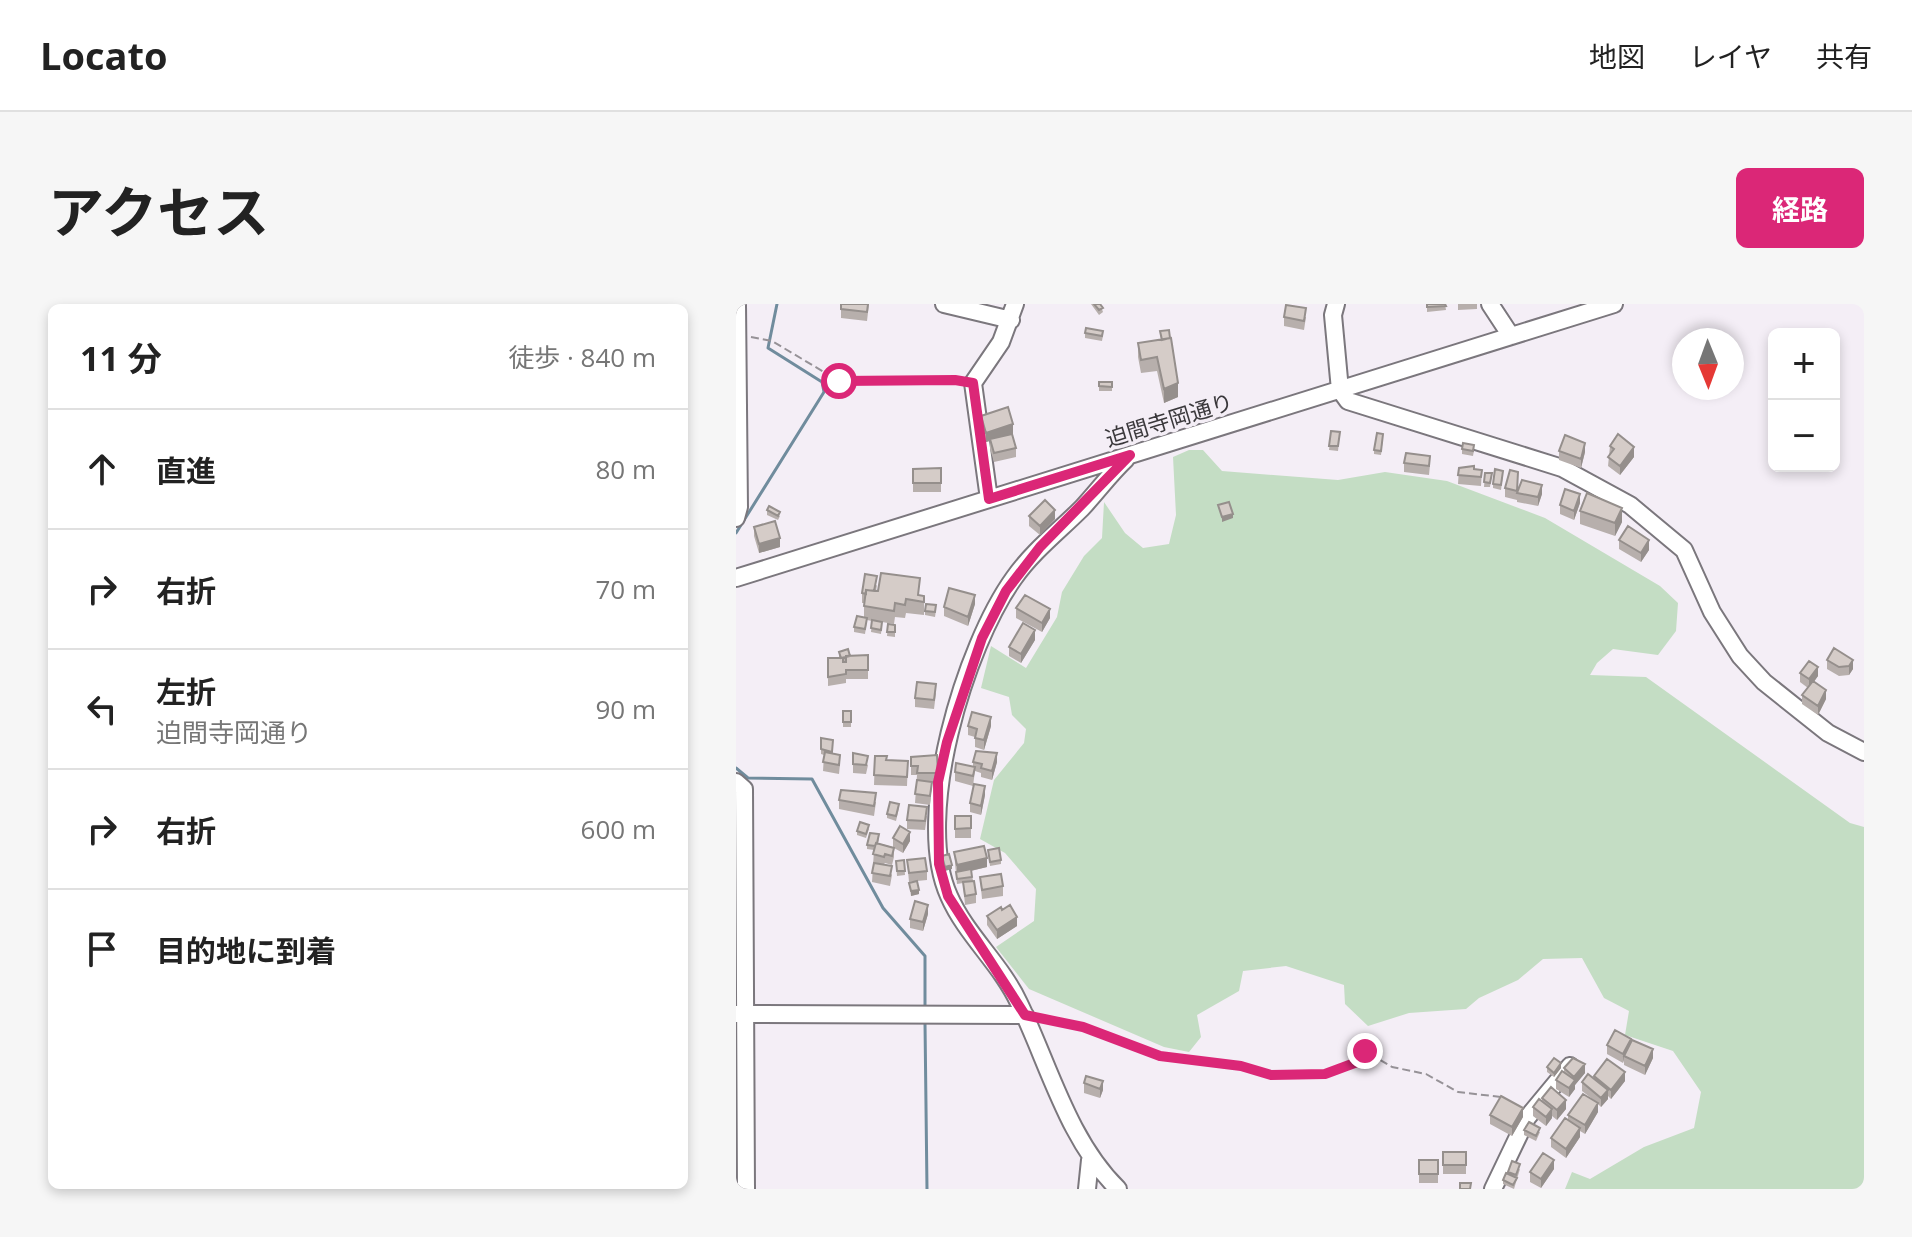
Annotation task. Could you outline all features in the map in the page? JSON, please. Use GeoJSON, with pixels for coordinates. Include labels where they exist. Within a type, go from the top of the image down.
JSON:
{"type":"FeatureCollection","features":[{"type":"Feature","properties":{"kind":"street"},"geometry":{"type":"LineString","coordinates":[[736,518],[737,304]]}},
{"type":"Feature","properties":{"kind":"street"},"geometry":{"type":"LineString","coordinates":[[944,304],[1013,312],[986,368],[973,383],[989,499]]}},
{"type":"Feature","properties":{"kind":"street"},"geometry":{"type":"LineString","coordinates":[[1336,304],[1333,315],[1340,390],[1353,404],[1562,468],[1630,505],[1684,550],[1712,612],[1740,656],[1764,682],[1828,733],[1864,752]]}},
{"type":"Feature","properties":{"kind":"street"},"geometry":{"type":"LineString","coordinates":[[1490,304],[1511,336]]}},
{"type":"Feature","properties":{"kind":"street","name":"迫間寺岡通り"},"geometry":{"type":"LineString","coordinates":[[736,578],[1614,304]]}},
{"type":"Feature","properties":{"kind":"street"},"geometry":{"type":"LineString","coordinates":[[1118,1189],[1090,1160],[1025,1015],[948,896],[939,864],[938,782],[947,742],[982,638],[1006,591],[1040,547],[1130,455]]}},
{"type":"Feature","properties":{"kind":"street"},"geometry":{"type":"LineString","coordinates":[[736,782],[744,789],[740,1014],[746,1189]]}},
{"type":"Feature","properties":{"kind":"street"},"geometry":{"type":"LineString","coordinates":[[740,1014],[1025,1015]]}},
{"type":"Feature","properties":{"kind":"street"},"geometry":{"type":"LineString","coordinates":[[1493,1189],[1527,1118],[1572,1063]]}},
{"type":"Feature","properties":{"kind":"street"},"geometry":{"type":"LineString","coordinates":[[1087,1189],[1090,1160]]}},
{"type":"Feature","properties":{"kind":"path"},"geometry":{"type":"LineString","coordinates":[[738,338],[762,337],[839,381],[955,380],[973,383]]}},
{"type":"Feature","properties":{"kind":"path"},"geometry":{"type":"LineString","coordinates":[[1025,1015],[1083,1027],[1160,1056],[1241,1066],[1271,1075],[1325,1074],[1360,1061],[1365,1051],[1392,1067],[1426,1074],[1458,1092],[1502,1097],[1527,1118]]}},
{"type":"Feature","properties":{"kind":"green space"},"geometry":{"type":"Polygon","coordinates":[[[1189,450],[1203,450],[1222,471],[1338,480],[1385,472],[1447,481],[1545,518],[1660,586],[1678,603],[1676,631],[1658,655],[1613,649],[1597,663],[1590,675],[1646,677],[1850,823],[1864,827],[1864,1189],[1565,1189],[1572,1172],[1590,1179],[1644,1147],[1694,1128],[1701,1092],[1673,1051],[1625,1035],[1629,1011],[1604,998],[1582,958],[1543,959],[1518,980],[1479,998],[1466,1009],[1409,1013],[1368,1026],[1345,1004],[1344,985],[1286,966],[1243,971],[1239,991],[1197,1015],[1201,1037],[1189,1052],[1164,1047],[1029,989],[996,947],[1034,921],[1036,889],[1005,853],[980,839],[994,780],[1024,743],[1026,729],[1012,715],[1009,697],[981,688],[991,646],[1026,668],[1057,617],[1062,592],[1084,556],[1102,538],[1104,502],[1125,533],[1143,548],[1169,544],[1176,515],[1173,457],[1189,450]]]}},
{"type":"Feature","properties":{"kind":"building"},"geometry":{"type":"Polygon","coordinates":[[[841,304],[868,304],[867,312],[841,309],[841,304]]]}},
{"type":"Feature","properties":{"kind":"building"},"geometry":{"type":"Polygon","coordinates":[[[1427,304],[1445,304],[1446,306],[1427,307],[1427,304]]]}},
{"type":"Feature","properties":{"kind":"building"},"geometry":{"type":"Polygon","coordinates":[[[1286,305],[1306,308],[1304,321],[1284,317],[1286,305]]]}},
{"type":"Feature","properties":{"kind":"building"},"geometry":{"type":"Polygon","coordinates":[[[1086,328],[1103,331],[1102,336],[1085,333],[1086,328]]]}},
{"type":"Feature","properties":{"kind":"building"},"geometry":{"type":"Polygon","coordinates":[[[1169,330],[1170,338],[1162,340],[1160,331],[1169,330]]]}},
{"type":"Feature","properties":{"kind":"building"},"geometry":{"type":"Polygon","coordinates":[[[1171,338],[1178,383],[1164,389],[1157,357],[1141,360],[1138,343],[1171,338]]]}},
{"type":"Feature","properties":{"kind":"building"},"geometry":{"type":"Polygon","coordinates":[[[1099,382],[1112,382],[1112,387],[1099,386],[1099,382]]]}},
{"type":"Feature","properties":{"kind":"building"},"geometry":{"type":"Polygon","coordinates":[[[1008,407],[1013,424],[986,433],[981,416],[1008,407]]]}},
{"type":"Feature","properties":{"kind":"building"},"geometry":{"type":"Polygon","coordinates":[[[1331,431],[1340,432],[1338,446],[1329,446],[1331,431]]]}},
{"type":"Feature","properties":{"kind":"building"},"geometry":{"type":"Polygon","coordinates":[[[1377,433],[1383,434],[1381,451],[1374,450],[1377,433]]]}},
{"type":"Feature","properties":{"kind":"building"},"geometry":{"type":"Polygon","coordinates":[[[1012,434],[1016,448],[994,453],[990,439],[1012,434]]]}},
{"type":"Feature","properties":{"kind":"building"},"geometry":{"type":"Polygon","coordinates":[[[1618,434],[1634,447],[1620,466],[1608,457],[1614,449],[1610,446],[1618,434]]]}},
{"type":"Feature","properties":{"kind":"building"},"geometry":{"type":"Polygon","coordinates":[[[1565,435],[1585,443],[1581,459],[1559,451],[1565,435]]]}},
{"type":"Feature","properties":{"kind":"building"},"geometry":{"type":"Polygon","coordinates":[[[1463,443],[1474,445],[1473,451],[1462,449],[1463,443]]]}},
{"type":"Feature","properties":{"kind":"building"},"geometry":{"type":"Polygon","coordinates":[[[1406,453],[1430,456],[1429,466],[1404,463],[1406,453]]]}},
{"type":"Feature","properties":{"kind":"building"},"geometry":{"type":"Polygon","coordinates":[[[1474,466],[1474,469],[1482,470],[1481,477],[1458,475],[1459,468],[1474,466]]]}},
{"type":"Feature","properties":{"kind":"building"},"geometry":{"type":"Polygon","coordinates":[[[941,468],[941,483],[913,483],[913,469],[941,468]]]}},
{"type":"Feature","properties":{"kind":"building"},"geometry":{"type":"Polygon","coordinates":[[[1495,469],[1503,471],[1501,485],[1493,484],[1495,469]]]}},
{"type":"Feature","properties":{"kind":"building"},"geometry":{"type":"Polygon","coordinates":[[[1510,470],[1518,472],[1517,491],[1505,488],[1510,470]]]}},
{"type":"Feature","properties":{"kind":"building"},"geometry":{"type":"Polygon","coordinates":[[[1485,473],[1492,473],[1490,483],[1484,482],[1485,473]]]}},
{"type":"Feature","properties":{"kind":"building"},"geometry":{"type":"Polygon","coordinates":[[[1522,480],[1542,485],[1538,497],[1517,493],[1522,480]]]}},
{"type":"Feature","properties":{"kind":"building"},"geometry":{"type":"Polygon","coordinates":[[[1565,489],[1580,494],[1574,511],[1560,505],[1565,489]]]}},
{"type":"Feature","properties":{"kind":"building"},"geometry":{"type":"Polygon","coordinates":[[[1587,493],[1622,508],[1615,523],[1580,511],[1587,493]]]}},
{"type":"Feature","properties":{"kind":"building"},"geometry":{"type":"Polygon","coordinates":[[[1045,500],[1055,510],[1040,526],[1029,516],[1045,500]]]}},
{"type":"Feature","properties":{"kind":"building"},"geometry":{"type":"Polygon","coordinates":[[[1229,502],[1233,514],[1222,517],[1218,505],[1229,502]]]}},
{"type":"Feature","properties":{"kind":"building"},"geometry":{"type":"Polygon","coordinates":[[[769,506],[780,512],[778,516],[767,510],[769,506]]]}},
{"type":"Feature","properties":{"kind":"building"},"geometry":{"type":"Polygon","coordinates":[[[775,521],[780,538],[759,544],[754,527],[775,521]]]}},
{"type":"Feature","properties":{"kind":"building"},"geometry":{"type":"Polygon","coordinates":[[[1628,526],[1649,540],[1641,553],[1619,540],[1628,526]]]}},
{"type":"Feature","properties":{"kind":"building"},"geometry":{"type":"Polygon","coordinates":[[[881,573],[920,578],[918,595],[924,596],[924,602],[906,599],[905,605],[895,603],[894,611],[864,606],[866,590],[878,591],[881,573]]]}},
{"type":"Feature","properties":{"kind":"building"},"geometry":{"type":"Polygon","coordinates":[[[865,574],[877,576],[874,591],[866,590],[866,594],[862,593],[865,574]]]}},
{"type":"Feature","properties":{"kind":"building"},"geometry":{"type":"Polygon","coordinates":[[[949,588],[975,595],[968,617],[944,607],[949,588]]]}},
{"type":"Feature","properties":{"kind":"building"},"geometry":{"type":"Polygon","coordinates":[[[1025,595],[1050,609],[1042,623],[1016,608],[1025,595]]]}},
{"type":"Feature","properties":{"kind":"building"},"geometry":{"type":"Polygon","coordinates":[[[926,604],[936,605],[935,612],[925,611],[926,604]]]}},
{"type":"Feature","properties":{"kind":"building"},"geometry":{"type":"Polygon","coordinates":[[[857,616],[867,618],[865,629],[854,627],[857,616]]]}},
{"type":"Feature","properties":{"kind":"building"},"geometry":{"type":"Polygon","coordinates":[[[872,620],[882,622],[881,630],[871,628],[872,620]]]}},
{"type":"Feature","properties":{"kind":"building"},"geometry":{"type":"Polygon","coordinates":[[[1023,623],[1035,630],[1021,654],[1009,647],[1023,623]]]}},
{"type":"Feature","properties":{"kind":"building"},"geometry":{"type":"Polygon","coordinates":[[[888,624],[895,625],[895,632],[887,632],[888,624]]]}},
{"type":"Feature","properties":{"kind":"building"},"geometry":{"type":"Polygon","coordinates":[[[1834,648],[1853,660],[1849,666],[1839,667],[1827,660],[1834,648]]]}},
{"type":"Feature","properties":{"kind":"building"},"geometry":{"type":"Polygon","coordinates":[[[848,649],[850,656],[841,658],[839,652],[848,649]]]}},
{"type":"Feature","properties":{"kind":"building"},"geometry":{"type":"Polygon","coordinates":[[[868,655],[868,670],[846,670],[846,674],[828,677],[828,658],[843,658],[846,662],[846,656],[868,655]]]}},
{"type":"Feature","properties":{"kind":"building"},"geometry":{"type":"Polygon","coordinates":[[[1809,661],[1818,667],[1809,679],[1800,673],[1809,661]]]}},
{"type":"Feature","properties":{"kind":"building"},"geometry":{"type":"Polygon","coordinates":[[[1813,681],[1826,690],[1818,706],[1802,695],[1813,681]]]}},
{"type":"Feature","properties":{"kind":"building"},"geometry":{"type":"Polygon","coordinates":[[[917,682],[936,684],[934,700],[915,698],[917,682]]]}},
{"type":"Feature","properties":{"kind":"building"},"geometry":{"type":"Polygon","coordinates":[[[843,711],[851,711],[851,722],[843,722],[843,711]]]}},
{"type":"Feature","properties":{"kind":"building"},"geometry":{"type":"Polygon","coordinates":[[[972,712],[991,717],[984,740],[975,738],[977,729],[968,726],[972,712]]]}},
{"type":"Feature","properties":{"kind":"building"},"geometry":{"type":"Polygon","coordinates":[[[821,738],[833,740],[832,752],[821,749],[821,738]]]}},
{"type":"Feature","properties":{"kind":"building"},"geometry":{"type":"Polygon","coordinates":[[[976,751],[997,753],[992,771],[973,762],[976,751]]]}},
{"type":"Feature","properties":{"kind":"building"},"geometry":{"type":"Polygon","coordinates":[[[825,752],[840,755],[839,765],[823,762],[825,752]]]}},
{"type":"Feature","properties":{"kind":"building"},"geometry":{"type":"Polygon","coordinates":[[[853,753],[868,756],[866,765],[853,764],[853,753]]]}},
{"type":"Feature","properties":{"kind":"building"},"geometry":{"type":"Polygon","coordinates":[[[937,755],[938,773],[917,773],[918,766],[911,766],[911,757],[937,755]]]}},
{"type":"Feature","properties":{"kind":"building"},"geometry":{"type":"Polygon","coordinates":[[[875,756],[908,761],[907,777],[874,775],[875,756]]]}},
{"type":"Feature","properties":{"kind":"building"},"geometry":{"type":"Polygon","coordinates":[[[956,763],[975,767],[973,776],[955,772],[956,763]]]}},
{"type":"Feature","properties":{"kind":"building"},"geometry":{"type":"Polygon","coordinates":[[[917,780],[932,782],[930,796],[915,794],[917,780]]]}},
{"type":"Feature","properties":{"kind":"building"},"geometry":{"type":"Polygon","coordinates":[[[974,784],[985,786],[981,806],[970,803],[974,784]]]}},
{"type":"Feature","properties":{"kind":"building"},"geometry":{"type":"Polygon","coordinates":[[[841,790],[876,793],[874,806],[839,800],[841,790]]]}},
{"type":"Feature","properties":{"kind":"building"},"geometry":{"type":"Polygon","coordinates":[[[890,802],[899,804],[896,816],[887,814],[890,802]]]}},
{"type":"Feature","properties":{"kind":"building"},"geometry":{"type":"Polygon","coordinates":[[[909,805],[927,807],[925,821],[907,820],[909,805]]]}},
{"type":"Feature","properties":{"kind":"building"},"geometry":{"type":"Polygon","coordinates":[[[955,816],[971,816],[971,828],[955,829],[955,816]]]}},
{"type":"Feature","properties":{"kind":"building"},"geometry":{"type":"Polygon","coordinates":[[[860,822],[869,825],[866,834],[857,831],[860,822]]]}},
{"type":"Feature","properties":{"kind":"building"},"geometry":{"type":"Polygon","coordinates":[[[900,826],[910,832],[903,844],[893,838],[900,826]]]}},
{"type":"Feature","properties":{"kind":"building"},"geometry":{"type":"Polygon","coordinates":[[[870,833],[879,834],[875,846],[867,845],[870,833]]]}},
{"type":"Feature","properties":{"kind":"building"},"geometry":{"type":"Polygon","coordinates":[[[876,843],[894,848],[892,856],[873,854],[876,843]]]}},
{"type":"Feature","properties":{"kind":"building"},"geometry":{"type":"Polygon","coordinates":[[[984,846],[987,858],[957,865],[954,852],[984,846]]]}},
{"type":"Feature","properties":{"kind":"building"},"geometry":{"type":"Polygon","coordinates":[[[999,848],[1001,860],[990,862],[988,850],[999,848]]]}},
{"type":"Feature","properties":{"kind":"building"},"geometry":{"type":"Polygon","coordinates":[[[949,854],[952,865],[945,867],[942,856],[949,854]]]}},
{"type":"Feature","properties":{"kind":"building"},"geometry":{"type":"Polygon","coordinates":[[[925,858],[927,871],[909,873],[907,860],[925,858]]]}},
{"type":"Feature","properties":{"kind":"building"},"geometry":{"type":"Polygon","coordinates":[[[904,860],[905,871],[897,871],[896,861],[904,860]]]}},
{"type":"Feature","properties":{"kind":"building"},"geometry":{"type":"Polygon","coordinates":[[[874,863],[892,866],[890,876],[872,873],[874,863]]]}},
{"type":"Feature","properties":{"kind":"building"},"geometry":{"type":"Polygon","coordinates":[[[971,869],[972,877],[957,879],[956,872],[971,869]]]}},
{"type":"Feature","properties":{"kind":"building"},"geometry":{"type":"Polygon","coordinates":[[[1001,874],[1003,886],[982,890],[980,877],[1001,874]]]}},
{"type":"Feature","properties":{"kind":"building"},"geometry":{"type":"Polygon","coordinates":[[[917,881],[919,890],[911,891],[909,883],[917,881]]]}},
{"type":"Feature","properties":{"kind":"building"},"geometry":{"type":"Polygon","coordinates":[[[974,881],[976,894],[965,896],[963,882],[974,881]]]}},
{"type":"Feature","properties":{"kind":"building"},"geometry":{"type":"Polygon","coordinates":[[[915,901],[928,905],[923,922],[910,919],[915,901]]]}},
{"type":"Feature","properties":{"kind":"building"},"geometry":{"type":"Polygon","coordinates":[[[1010,905],[1017,917],[997,930],[987,916],[1010,905]]]}},
{"type":"Feature","properties":{"kind":"building"},"geometry":{"type":"Polygon","coordinates":[[[1615,1030],[1631,1039],[1623,1054],[1607,1045],[1615,1030]]]}},
{"type":"Feature","properties":{"kind":"building"},"geometry":{"type":"Polygon","coordinates":[[[1632,1040],[1653,1049],[1645,1066],[1624,1056],[1632,1040]]]}},
{"type":"Feature","properties":{"kind":"building"},"geometry":{"type":"Polygon","coordinates":[[[1554,1058],[1561,1063],[1554,1073],[1547,1067],[1554,1058]]]}},
{"type":"Feature","properties":{"kind":"building"},"geometry":{"type":"Polygon","coordinates":[[[1573,1058],[1585,1064],[1574,1077],[1564,1068],[1573,1058]]]}},
{"type":"Feature","properties":{"kind":"building"},"geometry":{"type":"Polygon","coordinates":[[[1607,1059],[1625,1072],[1611,1090],[1594,1076],[1607,1059]]]}},
{"type":"Feature","properties":{"kind":"building"},"geometry":{"type":"Polygon","coordinates":[[[1562,1071],[1575,1080],[1569,1088],[1556,1080],[1562,1071]]]}},
{"type":"Feature","properties":{"kind":"building"},"geometry":{"type":"Polygon","coordinates":[[[1588,1074],[1608,1090],[1601,1098],[1582,1082],[1588,1074]]]}},
{"type":"Feature","properties":{"kind":"building"},"geometry":{"type":"Polygon","coordinates":[[[1086,1076],[1103,1081],[1100,1089],[1084,1083],[1086,1076]]]}},
{"type":"Feature","properties":{"kind":"building"},"geometry":{"type":"Polygon","coordinates":[[[1551,1087],[1566,1100],[1557,1110],[1542,1098],[1551,1087]]]}},
{"type":"Feature","properties":{"kind":"building"},"geometry":{"type":"Polygon","coordinates":[[[1583,1094],[1598,1103],[1585,1125],[1568,1115],[1583,1094]]]}},
{"type":"Feature","properties":{"kind":"building"},"geometry":{"type":"Polygon","coordinates":[[[1501,1096],[1523,1108],[1512,1127],[1490,1115],[1501,1096]]]}},
{"type":"Feature","properties":{"kind":"building"},"geometry":{"type":"Polygon","coordinates":[[[1539,1099],[1552,1109],[1546,1117],[1533,1107],[1539,1099]]]}},
{"type":"Feature","properties":{"kind":"building"},"geometry":{"type":"Polygon","coordinates":[[[1565,1118],[1580,1128],[1566,1149],[1551,1138],[1565,1118]]]}},
{"type":"Feature","properties":{"kind":"building"},"geometry":{"type":"Polygon","coordinates":[[[1529,1122],[1540,1128],[1536,1136],[1524,1130],[1529,1122]]]}},
{"type":"Feature","properties":{"kind":"building"},"geometry":{"type":"Polygon","coordinates":[[[1443,1152],[1466,1152],[1466,1165],[1443,1165],[1443,1152]]]}},
{"type":"Feature","properties":{"kind":"building"},"geometry":{"type":"Polygon","coordinates":[[[1543,1153],[1554,1160],[1541,1179],[1530,1172],[1543,1153]]]}},
{"type":"Feature","properties":{"kind":"building"},"geometry":{"type":"Polygon","coordinates":[[[1419,1160],[1438,1160],[1438,1174],[1419,1174],[1419,1160]]]}},
{"type":"Feature","properties":{"kind":"building"},"geometry":{"type":"Polygon","coordinates":[[[1512,1161],[1520,1164],[1516,1175],[1508,1172],[1512,1161]]]}},
{"type":"Feature","properties":{"kind":"building"},"geometry":{"type":"Polygon","coordinates":[[[1506,1173],[1517,1178],[1513,1185],[1503,1180],[1506,1173]]]}},
{"type":"Feature","properties":{"kind":"building"},"geometry":{"type":"Polygon","coordinates":[[[1460,1183],[1471,1183],[1470,1189],[1460,1189],[1460,1183]]]}},
{"type":"Feature","properties":{"kind":"waterway"},"geometry":{"type":"LineString","coordinates":[[736,533],[824,392],[822,382],[768,348],[777,304]]}},
{"type":"Feature","properties":{"kind":"waterway"},"geometry":{"type":"LineString","coordinates":[[736,768],[748,778],[812,779],[883,908],[925,956],[925,1005]]}},
{"type":"Feature","properties":{"kind":"waterway"},"geometry":{"type":"LineString","coordinates":[[925,1023],[927,1189]]}},
{"type":"Feature","properties":{"kind":"route"},"geometry":{"type":"LineString","coordinates":[[839,381],[955,380],[973,383],[977,433],[989,499],[1130,455],[1013,578],[982,638],[947,742],[938,782],[939,864],[948,896],[1025,1015],[1048,1017],[1083,1027],[1160,1056],[1241,1066],[1271,1075],[1299,1077],[1325,1074],[1360,1061],[1365,1051]]}}]}
